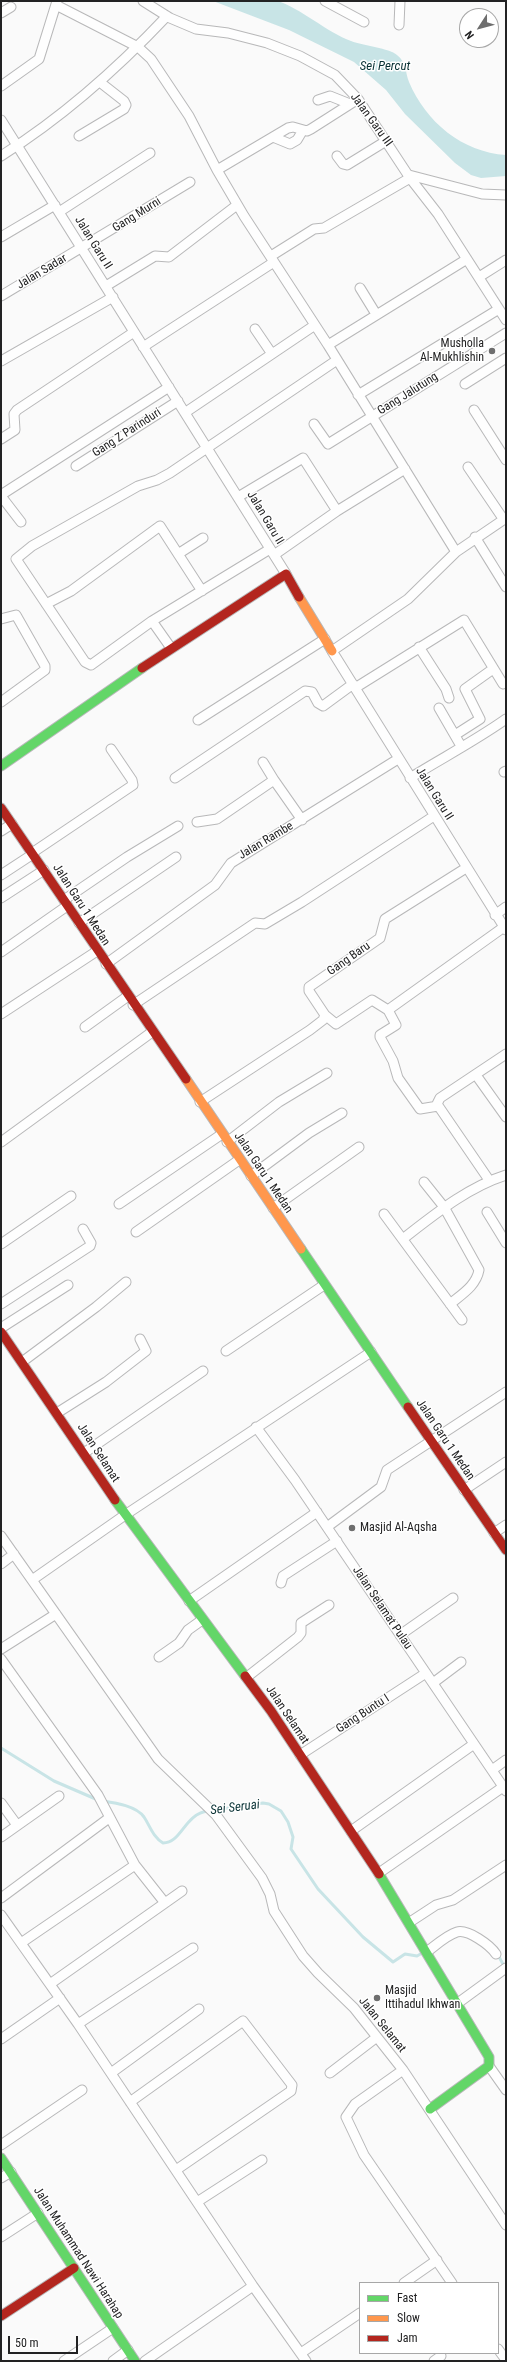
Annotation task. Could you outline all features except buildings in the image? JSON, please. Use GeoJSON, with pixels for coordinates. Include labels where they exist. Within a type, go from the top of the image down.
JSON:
{"type":"FeatureCollection","features":[{"type":"Feature","properties":{"kind":"street","name":"Jalan Garu III"},"geometry":{"type":"LineString","coordinates":[[143,1],[167,16],[196,29],[228,33],[267,43],[300,56],[335,75],[386,141],[438,214],[506,320]]}},
{"type":"Feature","properties":{"kind":"street"},"geometry":{"type":"LineString","coordinates":[[325,1],[364,22]]}},
{"type":"Feature","properties":{"kind":"street"},"geometry":{"type":"LineString","coordinates":[[399,25],[400,1]]}},
{"type":"Feature","properties":{"kind":"street"},"geometry":{"type":"LineString","coordinates":[[1,86],[39,59],[57,3],[138,48],[151,59],[190,116],[217,170],[237,205],[328,345],[456,552]]}},
{"type":"Feature","properties":{"kind":"street"},"geometry":{"type":"LineString","coordinates":[[1,13],[11,6]]}},
{"type":"Feature","properties":{"kind":"street"},"geometry":{"type":"LineString","coordinates":[[1,156],[18,146],[100,83],[138,48],[167,16]]}},
{"type":"Feature","properties":{"kind":"street"},"geometry":{"type":"LineString","coordinates":[[79,136],[124,109],[126,105],[124,101],[100,83]]}},
{"type":"Feature","properties":{"kind":"street"},"geometry":{"type":"LineString","coordinates":[[318,100],[330,96],[354,101]]}},
{"type":"Feature","properties":{"kind":"street"},"geometry":{"type":"LineString","coordinates":[[217,170],[293,127],[303,130],[311,129],[354,101]]}},
{"type":"Feature","properties":{"kind":"street","name":"Jalan Garu II"},"geometry":{"type":"LineString","coordinates":[[1,120],[83,248],[143,347],[186,412],[398,759],[495,914],[504,925]]}},
{"type":"Feature","properties":{"kind":"street"},"geometry":{"type":"LineString","coordinates":[[273,137],[290,144],[297,140],[303,130]]}},
{"type":"Feature","properties":{"kind":"street"},"geometry":{"type":"LineString","coordinates":[[337,156],[343,164],[347,165],[386,141]]}},
{"type":"Feature","properties":{"kind":"street"},"geometry":{"type":"LineString","coordinates":[[1,237],[57,209],[150,153]]}},
{"type":"Feature","properties":{"kind":"street"},"geometry":{"type":"LineString","coordinates":[[143,347],[314,229],[324,228],[410,176],[482,194],[506,195]]}},
{"type":"Feature","properties":{"kind":"street","name":"Gang Murni"},"geometry":{"type":"LineString","coordinates":[[83,248],[190,182]]}},
{"type":"Feature","properties":{"kind":"street"},"geometry":{"type":"LineString","coordinates":[[106,286],[155,256],[169,256],[237,205]]}},
{"type":"Feature","properties":{"kind":"street","name":"Jalan Sadar"},"geometry":{"type":"LineString","coordinates":[[1,296],[83,248]]}},
{"type":"Feature","properties":{"kind":"street"},"geometry":{"type":"LineString","coordinates":[[328,345],[467,259]]}},
{"type":"Feature","properties":{"kind":"street"},"geometry":{"type":"LineString","coordinates":[[479,277],[506,260]]}},
{"type":"Feature","properties":{"kind":"street"},"geometry":{"type":"LineString","coordinates":[[360,288],[376,314]]}},
{"type":"Feature","properties":{"kind":"street"},"geometry":{"type":"LineString","coordinates":[[1,361],[113,297]]}},
{"type":"Feature","properties":{"kind":"street"},"geometry":{"type":"LineString","coordinates":[[358,395],[499,309]]}},
{"type":"Feature","properties":{"kind":"street"},"geometry":{"type":"LineString","coordinates":[[186,412],[315,325]]}},
{"type":"Feature","properties":{"kind":"street"},"geometry":{"type":"LineString","coordinates":[[255,328],[272,354]]}},
{"type":"Feature","properties":{"kind":"street"},"geometry":{"type":"LineString","coordinates":[[1,439],[15,430],[14,414],[17,410],[134,332]]}},
{"type":"Feature","properties":{"kind":"street","name":"Gang Jalutung"},"geometry":{"type":"LineString","coordinates":[[314,424],[328,444],[506,333]]}},
{"type":"Feature","properties":{"kind":"street"},"geometry":{"type":"LineString","coordinates":[[465,384],[506,358]]}},
{"type":"Feature","properties":{"kind":"street"},"geometry":{"type":"LineString","coordinates":[[337,360],[164,477],[138,486],[19,555],[17,562],[85,662],[91,665],[152,621],[272,552],[405,469]]}},
{"type":"Feature","properties":{"kind":"street"},"geometry":{"type":"LineString","coordinates":[[21,522],[1,495],[169,387]]}},
{"type":"Feature","properties":{"kind":"street","name":"Gang Z Parinduri"},"geometry":{"type":"LineString","coordinates":[[76,466],[178,401]]}},
{"type":"Feature","properties":{"kind":"street"},"geometry":{"type":"LineString","coordinates":[[474,410],[506,460]]}},
{"type":"Feature","properties":{"kind":"street"},"geometry":{"type":"LineString","coordinates":[[238,497],[303,458],[337,511]]}},
{"type":"Feature","properties":{"kind":"street"},"geometry":{"type":"LineString","coordinates":[[332,651],[408,600],[456,552],[475,537],[505,519],[468,467]]}},
{"type":"Feature","properties":{"kind":"street"},"geometry":{"type":"LineString","coordinates":[[46,604],[71,591],[160,526],[202,591]]}},
{"type":"Feature","properties":{"kind":"street"},"geometry":{"type":"LineString","coordinates":[[475,537],[506,587]]}},
{"type":"Feature","properties":{"kind":"street"},"geometry":{"type":"LineString","coordinates":[[178,554],[203,538]]}},
{"type":"Feature","properties":{"kind":"street"},"geometry":{"type":"LineString","coordinates":[[1,766],[171,648],[286,574]]}},
{"type":"Feature","properties":{"kind":"street"},"geometry":{"type":"LineString","coordinates":[[1,620],[16,615],[45,666],[45,670],[1,702]]}},
{"type":"Feature","properties":{"kind":"street"},"geometry":{"type":"LineString","coordinates":[[175,778],[305,691],[312,692],[323,706],[464,620],[503,684]]}},
{"type":"Feature","properties":{"kind":"street"},"geometry":{"type":"LineString","coordinates":[[152,621],[171,648]]}},
{"type":"Feature","properties":{"kind":"street"},"geometry":{"type":"LineString","coordinates":[[198,720],[325,639]]}},
{"type":"Feature","properties":{"kind":"street"},"geometry":{"type":"LineString","coordinates":[[419,647],[446,689],[449,698]]}},
{"type":"Feature","properties":{"kind":"street"},"geometry":{"type":"LineString","coordinates":[[455,736],[480,719],[465,689],[493,669]]}},
{"type":"Feature","properties":{"kind":"street"},"geometry":{"type":"LineString","coordinates":[[439,708],[461,746]]}},
{"type":"Feature","properties":{"kind":"street"},"geometry":{"type":"LineString","coordinates":[[410,778],[448,754],[462,749],[506,719]]}},
{"type":"Feature","properties":{"kind":"street"},"geometry":{"type":"LineString","coordinates":[[1,875],[133,785],[133,782],[111,749]]}},
{"type":"Feature","properties":{"kind":"street","name":"Jalan Rambe"},"geometry":{"type":"LineString","coordinates":[[106,964],[215,885],[231,863],[398,759]]}},
{"type":"Feature","properties":{"kind":"street"},"geometry":{"type":"LineString","coordinates":[[263,762],[302,820]]}},
{"type":"Feature","properties":{"kind":"street"},"geometry":{"type":"LineString","coordinates":[[197,822],[217,819],[274,780]]}},
{"type":"Feature","properties":{"kind":"street","name":"Jalan Garu 1 Medan"},"geometry":{"type":"LineString","coordinates":[[1,808],[324,1285],[506,1550]]}},
{"type":"Feature","properties":{"kind":"street"},"geometry":{"type":"LineString","coordinates":[[134,1005],[255,923],[265,924],[302,902],[434,816]]}},
{"type":"Feature","properties":{"kind":"street"},"geometry":{"type":"LineString","coordinates":[[1,831],[12,824]]}},
{"type":"Feature","properties":{"kind":"street"},"geometry":{"type":"LineString","coordinates":[[1,952],[127,857],[178,826]]}},
{"type":"Feature","properties":{"kind":"street"},"geometry":{"type":"LineString","coordinates":[[79,924],[176,857]]}},
{"type":"Feature","properties":{"kind":"street","name":"Gang Baru"},"geometry":{"type":"LineString","coordinates":[[325,1015],[309,991],[309,987],[380,938],[385,919],[466,868]]}},
{"type":"Feature","properties":{"kind":"street"},"geometry":{"type":"LineString","coordinates":[[1,898],[44,870]]}},
{"type":"Feature","properties":{"kind":"street"},"geometry":{"type":"LineString","coordinates":[[495,914],[506,907]]}},
{"type":"Feature","properties":{"kind":"street"},"geometry":{"type":"LineString","coordinates":[[388,1010],[504,925]]}},
{"type":"Feature","properties":{"kind":"street"},"geometry":{"type":"LineString","coordinates":[[1,1014],[97,951]]}},
{"type":"Feature","properties":{"kind":"street"},"geometry":{"type":"LineString","coordinates":[[85,1028],[128,996]]}},
{"type":"Feature","properties":{"kind":"street"},"geometry":{"type":"LineString","coordinates":[[200,1102],[310,1030],[323,1020],[325,1015],[337,1024],[372,1000],[388,1010],[396,1025],[380,1035],[380,1037],[393,1061],[392,1063],[398,1078],[420,1109],[438,1106]]}},
{"type":"Feature","properties":{"kind":"street"},"geometry":{"type":"LineString","coordinates":[[1,1142],[152,1032]]}},
{"type":"Feature","properties":{"kind":"street"},"geometry":{"type":"LineString","coordinates":[[490,1180],[438,1106],[438,1102],[440,1098],[506,1054]]}},
{"type":"Feature","properties":{"kind":"street"},"geometry":{"type":"LineString","coordinates":[[227,1142],[279,1102],[327,1073]]}},
{"type":"Feature","properties":{"kind":"street"},"geometry":{"type":"LineString","coordinates":[[476,1075],[506,1117]]}},
{"type":"Feature","properties":{"kind":"street"},"geometry":{"type":"LineString","coordinates":[[251,1176],[310,1132],[342,1112]]}},
{"type":"Feature","properties":{"kind":"street"},"geometry":{"type":"LineString","coordinates":[[119,1204],[222,1134]]}},
{"type":"Feature","properties":{"kind":"street"},"geometry":{"type":"LineString","coordinates":[[273,1208],[359,1148]]}},
{"type":"Feature","properties":{"kind":"street"},"geometry":{"type":"LineString","coordinates":[[136,1232],[239,1160]]}},
{"type":"Feature","properties":{"kind":"street"},"geometry":{"type":"LineString","coordinates":[[404,1238],[444,1207],[490,1180],[506,1175]]}},
{"type":"Feature","properties":{"kind":"street"},"geometry":{"type":"LineString","coordinates":[[424,1182],[444,1207],[479,1270],[478,1278],[472,1286],[450,1304]]}},
{"type":"Feature","properties":{"kind":"street"},"geometry":{"type":"LineString","coordinates":[[1,1244],[71,1196]]}},
{"type":"Feature","properties":{"kind":"street"},"geometry":{"type":"LineString","coordinates":[[487,1212],[506,1243]]}},
{"type":"Feature","properties":{"kind":"street"},"geometry":{"type":"LineString","coordinates":[[384,1214],[404,1238],[462,1320]]}},
{"type":"Feature","properties":{"kind":"street"},"geometry":{"type":"LineString","coordinates":[[1,1304],[90,1246],[91,1244],[83,1229]]}},
{"type":"Feature","properties":{"kind":"street"},"geometry":{"type":"LineString","coordinates":[[22,1362],[96,1307],[126,1282]]}},
{"type":"Feature","properties":{"kind":"street"},"geometry":{"type":"LineString","coordinates":[[1,1328],[68,1285]]}},
{"type":"Feature","properties":{"kind":"street"},"geometry":{"type":"LineString","coordinates":[[226,1351],[324,1285]]}},
{"type":"Feature","properties":{"kind":"street","name":"Jalan Selamat"},"geometry":{"type":"LineString","coordinates":[[1,1332],[125,1515],[202,1620],[247,1677],[300,1754],[428,1951],[489,2057],[488,2066]]}},
{"type":"Feature","properties":{"kind":"street"},"geometry":{"type":"LineString","coordinates":[[57,1413],[106,1382],[146,1351],[140,1339]]}},
{"type":"Feature","properties":{"kind":"street"},"geometry":{"type":"LineString","coordinates":[[32,1580],[125,1515],[371,1352]]}},
{"type":"Feature","properties":{"kind":"street"},"geometry":{"type":"LineString","coordinates":[[84,1453],[203,1371]]}},
{"type":"Feature","properties":{"kind":"street"},"geometry":{"type":"LineString","coordinates":[[327,1527],[381,1487],[387,1470],[430,1440],[506,1392]]}},
{"type":"Feature","properties":{"kind":"street","name":"Jalan Selamat Pulau"},"geometry":{"type":"LineString","coordinates":[[256,1427],[337,1541],[505,1789]]}},
{"type":"Feature","properties":{"kind":"street"},"geometry":{"type":"LineString","coordinates":[[464,1490],[506,1462]]}},
{"type":"Feature","properties":{"kind":"street"},"geometry":{"type":"LineString","coordinates":[[188,1601],[317,1512]]}},
{"type":"Feature","properties":{"kind":"street"},"geometry":{"type":"LineString","coordinates":[[494,1534],[506,1525]]}},
{"type":"Feature","properties":{"kind":"street","name":"Jalan Selamat"},"geometry":{"type":"LineString","coordinates":[[1,1536],[158,1758],[213,1811],[262,1878],[270,1894],[274,1911],[303,1956],[354,2008],[403,2070],[506,2224]]}},
{"type":"Feature","properties":{"kind":"street"},"geometry":{"type":"LineString","coordinates":[[281,1583],[284,1576],[337,1541]]}},
{"type":"Feature","properties":{"kind":"street"},"geometry":{"type":"LineString","coordinates":[[1,1564],[14,1554]]}},
{"type":"Feature","properties":{"kind":"street"},"geometry":{"type":"LineString","coordinates":[[400,1634],[453,1598]]}},
{"type":"Feature","properties":{"kind":"street"},"geometry":{"type":"LineString","coordinates":[[247,1677],[298,1637],[301,1633],[302,1623],[329,1605]]}},
{"type":"Feature","properties":{"kind":"street"},"geometry":{"type":"LineString","coordinates":[[1,1649],[56,1614]]}},
{"type":"Feature","properties":{"kind":"street"},"geometry":{"type":"LineString","coordinates":[[159,1657],[179,1643],[188,1630],[202,1620]]}},
{"type":"Feature","properties":{"kind":"street"},"geometry":{"type":"LineString","coordinates":[[1,1659],[98,1795],[109,1818],[125,1842],[135,1865],[165,1903]]}},
{"type":"Feature","properties":{"kind":"street"},"geometry":{"type":"LineString","coordinates":[[433,1683],[461,1662]]}},
{"type":"Feature","properties":{"kind":"street","name":"Gang Buntu I"},"geometry":{"type":"LineString","coordinates":[[300,1754],[426,1673]]}},
{"type":"Feature","properties":{"kind":"street"},"geometry":{"type":"LineString","coordinates":[[351,1831],[474,1744]]}},
{"type":"Feature","properties":{"kind":"street"},"geometry":{"type":"LineString","coordinates":[[492,1770],[506,1760]]}},
{"type":"Feature","properties":{"kind":"street"},"geometry":{"type":"LineString","coordinates":[[378,1872],[505,1789]]}},
{"type":"Feature","properties":{"kind":"street"},"geometry":{"type":"LineString","coordinates":[[1,1836],[59,1796]]}},
{"type":"Feature","properties":{"kind":"street"},"geometry":{"type":"LineString","coordinates":[[1,1803],[17,1825]]}},
{"type":"Feature","properties":{"kind":"street"},"geometry":{"type":"LineString","coordinates":[[1,1898],[109,1818]]}},
{"type":"Feature","properties":{"kind":"street"},"geometry":{"type":"LineString","coordinates":[[410,1922],[436,1906],[453,1900],[506,1864]]}},
{"type":"Feature","properties":{"kind":"street"},"geometry":{"type":"LineString","coordinates":[[21,1943],[135,1865]]}},
{"type":"Feature","properties":{"kind":"street"},"geometry":{"type":"LineString","coordinates":[[50,1984],[182,1891]]}},
{"type":"Feature","properties":{"kind":"street"},"geometry":{"type":"LineString","coordinates":[[1,1915],[78,2024],[253,2286],[304,2357],[359,2314]]}},
{"type":"Feature","properties":{"kind":"street"},"geometry":{"type":"LineString","coordinates":[[428,1951],[457,1932],[464,1932],[488,1944],[496,1954]]}},
{"type":"Feature","properties":{"kind":"street"},"geometry":{"type":"LineString","coordinates":[[78,2024],[193,1948]]}},
{"type":"Feature","properties":{"kind":"street"},"geometry":{"type":"LineString","coordinates":[[458,2003],[506,1968]]}},
{"type":"Feature","properties":{"kind":"street"},"geometry":{"type":"LineString","coordinates":[[1,2039],[60,1998]]}},
{"type":"Feature","properties":{"kind":"street"},"geometry":{"type":"LineString","coordinates":[[111,2073],[199,2009]]}},
{"type":"Feature","properties":{"kind":"street"},"geometry":{"type":"LineString","coordinates":[[130,2102],[243,2021],[292,2085],[291,2091],[176,2170]]}},
{"type":"Feature","properties":{"kind":"street"},"geometry":{"type":"LineString","coordinates":[[330,2073],[377,2037]]}},
{"type":"Feature","properties":{"kind":"street"},"geometry":{"type":"LineString","coordinates":[[430,2109],[488,2066],[506,2090]]}},
{"type":"Feature","properties":{"kind":"street"},"geometry":{"type":"LineString","coordinates":[[403,2070],[354,2104],[346,2117],[364,2155],[451,2282]]}},
{"type":"Feature","properties":{"kind":"street"},"geometry":{"type":"LineString","coordinates":[[1,2145],[82,2090]]}},
{"type":"Feature","properties":{"kind":"street","name":"Jalan Muhammad Nawi Harahap"},"geometry":{"type":"LineString","coordinates":[[1,2158],[135,2361]]}},
{"type":"Feature","properties":{"kind":"street"},"geometry":{"type":"LineString","coordinates":[[197,2202],[262,2160]]}},
{"type":"Feature","properties":{"kind":"street"},"geometry":{"type":"LineString","coordinates":[[1,2178],[11,2172]]}},
{"type":"Feature","properties":{"kind":"street"},"geometry":{"type":"LineString","coordinates":[[1,2237],[38,2214]]}},
{"type":"Feature","properties":{"kind":"street"},"geometry":{"type":"LineString","coordinates":[[405,2282],[437,2260]]}},
{"type":"Feature","properties":{"kind":"street"},"geometry":{"type":"LineString","coordinates":[[1,2316],[74,2268]]}},
{"type":"Feature","properties":{"kind":"street"},"geometry":{"type":"LineString","coordinates":[[145,2361],[253,2286]]}},
{"type":"Feature","properties":{"kind":"street"},"geometry":{"type":"LineString","coordinates":[[64,2361],[113,2328]]}},
{"type":"Feature","properties":{"kind":"street"},"geometry":{"type":"LineString","coordinates":[[113,2361],[128,2350]]}},
{"type":"Feature","properties":{"kind":"street"},"geometry":{"type":"LineString","coordinates":[[499,2350],[506,2360]]}},
{"type":"Feature","properties":{"kind":"water","name":"Sei Percut"},"geometry":{"type":"Polygon","coordinates":[[[213,1],[277,1],[286,4],[342,37],[356,43],[382,49],[397,55],[403,61],[409,82],[425,110],[447,132],[460,141],[490,153],[506,155],[506,176],[481,178],[471,175],[455,163],[405,114],[386,90],[354,62],[289,30],[213,1]]]}},
{"type":"Feature","properties":{"kind":"waterway","name":"Sei Seruai"},"geometry":{"type":"LineString","coordinates":[[1,1748],[54,1781],[98,1800]]}},
{"type":"Feature","properties":{"kind":"waterway","name":"Sei Seruai"},"geometry":{"type":"LineString","coordinates":[[103,1801],[136,1810],[144,1817],[154,1835],[163,1843],[169,1842],[175,1838],[194,1817],[200,1813],[208,1811]]}},
{"type":"Feature","properties":{"kind":"waterway","name":"Sei Seruai"},"geometry":{"type":"LineString","coordinates":[[214,1810],[263,1803],[269,1804],[281,1811],[288,1822],[293,1837],[291,1849],[318,1889],[363,1937],[393,1962],[405,1954],[417,1956],[424,1952]]}},
{"type":"Feature","properties":{"kind":"waterway","name":"Sei Seruai"},"geometry":{"type":"LineString","coordinates":[[498,1955],[504,1966]]}},
{"type":"Feature","properties":{"kind":"traffic: fast"},"geometry":{"type":"LineString","coordinates":[[1,766],[142,668]]}},
{"type":"Feature","properties":{"kind":"traffic: fast"},"geometry":{"type":"LineString","coordinates":[[301,1249],[408,1407]]}},
{"type":"Feature","properties":{"kind":"traffic: fast"},"geometry":{"type":"LineString","coordinates":[[115,1500],[245,1676]]}},
{"type":"Feature","properties":{"kind":"traffic: fast"},"geometry":{"type":"LineString","coordinates":[[379,1874],[489,2057],[489,2066],[430,2109]]}},
{"type":"Feature","properties":{"kind":"traffic: fast"},"geometry":{"type":"LineString","coordinates":[[1,2158],[135,2361]]}},
{"type":"Feature","properties":{"kind":"traffic: slow"},"geometry":{"type":"LineString","coordinates":[[299,597],[332,651]]}},
{"type":"Feature","properties":{"kind":"traffic: slow"},"geometry":{"type":"LineString","coordinates":[[186,1079],[301,1249]]}},
{"type":"Feature","properties":{"kind":"traffic: jam"},"geometry":{"type":"LineString","coordinates":[[142,668],[286,574],[299,597]]}},
{"type":"Feature","properties":{"kind":"traffic: jam"},"geometry":{"type":"LineString","coordinates":[[1,808],[186,1079]]}},
{"type":"Feature","properties":{"kind":"traffic: jam"},"geometry":{"type":"LineString","coordinates":[[1,1332],[115,1500]]}},
{"type":"Feature","properties":{"kind":"traffic: jam"},"geometry":{"type":"LineString","coordinates":[[408,1407],[506,1550]]}},
{"type":"Feature","properties":{"kind":"traffic: jam"},"geometry":{"type":"LineString","coordinates":[[245,1676],[271,1711],[379,1874]]}},
{"type":"Feature","properties":{"kind":"traffic: jam"},"geometry":{"type":"LineString","coordinates":[[1,2316],[74,2268]]}},
{"type":"Feature","properties":{"kind":"place","name":"Musholla Al-Mukhlishin"},"geometry":{"type":"Point","coordinates":[492,351]}},
{"type":"Feature","properties":{"kind":"place","name":"Masjid Al-Aqsha"},"geometry":{"type":"Point","coordinates":[352,1528]}},
{"type":"Feature","properties":{"kind":"place","name":"Masjid Ittihadul Ikhwan"},"geometry":{"type":"Point","coordinates":[377,1998]}}]}
